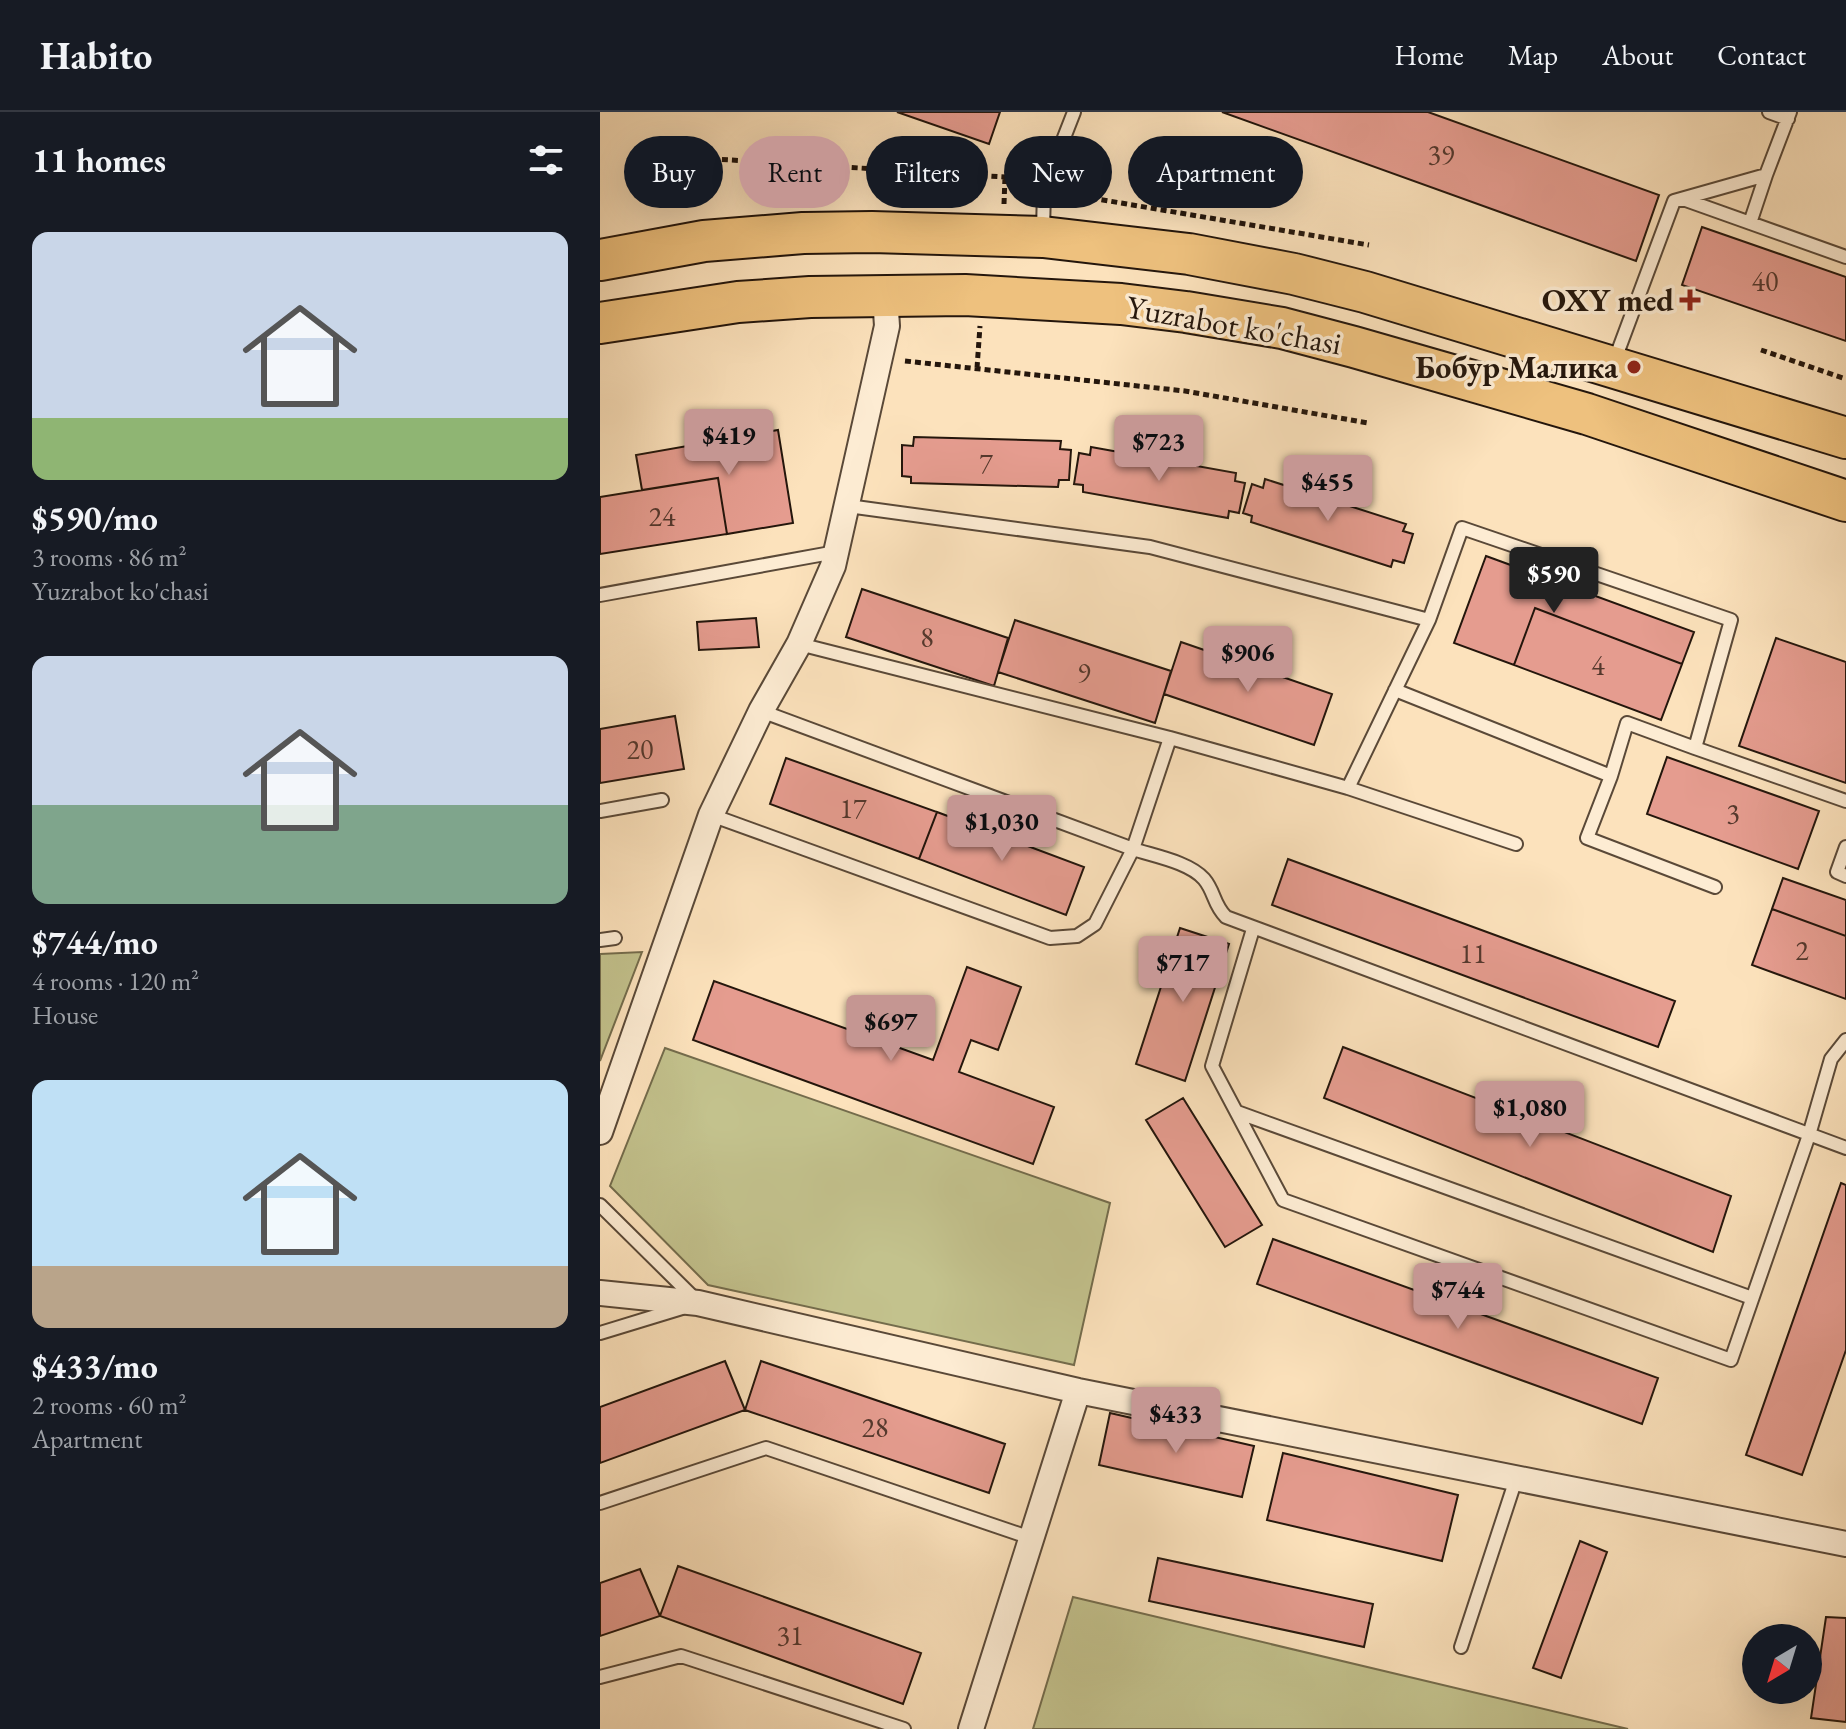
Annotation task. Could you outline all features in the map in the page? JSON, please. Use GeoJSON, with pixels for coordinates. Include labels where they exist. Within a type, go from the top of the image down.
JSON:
{"type":"FeatureCollection","features":[{"type":"Feature","properties":{"kind":"main road","name":"Yuzrabot ko'chasi"},"geometry":{"type":"LineString","coordinates":[[603,261],[704,241],[803,233],[872,232],[1043,237],[1189,254],[1294,274],[1365,292],[1846,438]]}},
{"type":"Feature","properties":{"kind":"main road"},"geometry":{"type":"LineString","coordinates":[[1354,347],[1368,337],[1375,323],[1374,306],[1365,292]]}},
{"type":"Feature","properties":{"kind":"main road","name":"Yuzrabot ko'chasi"},"geometry":{"type":"LineString","coordinates":[[607,317],[738,302],[885,296],[965,295],[1121,304],[1282,328],[1354,347],[1587,414],[1846,501]]}},
{"type":"Feature","properties":{"kind":"street"},"geometry":{"type":"LineString","coordinates":[[600,1132],[711,815],[761,711],[799,644],[833,566],[887,326],[885,296]]}},
{"type":"Feature","properties":{"kind":"street"},"geometry":{"type":"LineString","coordinates":[[600,1293],[698,1303],[1078,1391],[1846,1544]]}},
{"type":"Feature","properties":{"kind":"street"},"geometry":{"type":"LineString","coordinates":[[971,1729],[1078,1391]]}},
{"type":"Feature","properties":{"kind":"lane"},"geometry":{"type":"LineString","coordinates":[[1043,237],[1044,189],[1074,112]]}},
{"type":"Feature","properties":{"kind":"lane"},"geometry":{"type":"LineString","coordinates":[[1750,223],[1789,115],[1769,112]]}},
{"type":"Feature","properties":{"kind":"lane"},"geometry":{"type":"LineString","coordinates":[[1613,365],[1674,201],[1766,175]]}},
{"type":"Feature","properties":{"kind":"lane"},"geometry":{"type":"LineString","coordinates":[[1683,199],[1846,257]]}},
{"type":"Feature","properties":{"kind":"lane"},"geometry":{"type":"LineString","coordinates":[[848,506],[1150,547],[1429,620]]}},
{"type":"Feature","properties":{"kind":"lane"},"geometry":{"type":"LineString","coordinates":[[1348,788],[1429,620],[1462,528],[1731,620],[1695,748]]}},
{"type":"Feature","properties":{"kind":"lane"},"geometry":{"type":"LineString","coordinates":[[600,595],[836,552]]}},
{"type":"Feature","properties":{"kind":"lane"},"geometry":{"type":"LineString","coordinates":[[799,644],[1170,738],[1348,788],[1516,844]]}},
{"type":"Feature","properties":{"kind":"lane"},"geometry":{"type":"LineString","coordinates":[[1395,690],[1611,776]]}},
{"type":"Feature","properties":{"kind":"lane"},"geometry":{"type":"LineString","coordinates":[[761,711],[1187,868],[1202,876],[1211,889],[1215,907],[1226,917],[1253,929],[1846,1148]]}},
{"type":"Feature","properties":{"kind":"lane"},"geometry":{"type":"LineString","coordinates":[[1715,887],[1587,838],[1627,723],[1846,801]]}},
{"type":"Feature","properties":{"kind":"lane"},"geometry":{"type":"LineString","coordinates":[[711,815],[1050,938],[1077,936],[1095,924],[1133,849],[1170,738]]}},
{"type":"Feature","properties":{"kind":"lane"},"geometry":{"type":"LineString","coordinates":[[600,811],[662,800]]}},
{"type":"Feature","properties":{"kind":"lane"},"geometry":{"type":"LineString","coordinates":[[1846,847],[1837,872],[1846,876]]}},
{"type":"Feature","properties":{"kind":"lane"},"geometry":{"type":"LineString","coordinates":[[1253,929],[1212,1066],[1283,1200],[1731,1360],[1809,1135],[1831,1059],[1846,1040]]}},
{"type":"Feature","properties":{"kind":"lane"},"geometry":{"type":"LineString","coordinates":[[600,940],[615,938]]}},
{"type":"Feature","properties":{"kind":"lane"},"geometry":{"type":"LineString","coordinates":[[1237,1112],[1752,1298]]}},
{"type":"Feature","properties":{"kind":"lane"},"geometry":{"type":"LineString","coordinates":[[600,1205],[698,1303],[600,1333]]}},
{"type":"Feature","properties":{"kind":"lane"},"geometry":{"type":"LineString","coordinates":[[600,1503],[766,1448],[1031,1538]]}},
{"type":"Feature","properties":{"kind":"lane"},"geometry":{"type":"LineString","coordinates":[[1461,1647],[1516,1479]]}},
{"type":"Feature","properties":{"kind":"lane"},"geometry":{"type":"LineString","coordinates":[[600,1677],[681,1656],[904,1729]]}},
{"type":"Feature","properties":{"kind":"path"},"geometry":{"type":"LineString","coordinates":[[977,368],[979,333]]}},
{"type":"Feature","properties":{"kind":"path"},"geometry":{"type":"LineString","coordinates":[[1761,350],[1846,379]]}},
{"type":"Feature","properties":{"kind":"path"},"geometry":{"type":"LineString","coordinates":[[880,358],[1185,391],[1368,423]]}},
{"type":"Feature","properties":{"kind":"shaded area"},"geometry":{"type":"Polygon","coordinates":[[[642,952],[600,1061],[600,954],[642,952]]]}},
{"type":"Feature","properties":{"kind":"shaded area"},"geometry":{"type":"Polygon","coordinates":[[[665,1048],[1110,1203],[1074,1365],[708,1285],[610,1186],[665,1048]]]}},
{"type":"Feature","properties":{"kind":"shaded area"},"geometry":{"type":"Polygon","coordinates":[[[1073,1597],[1628,1729],[1033,1729],[1073,1597]]]}},
{"type":"Feature","properties":{"kind":"building"},"geometry":{"type":"Polygon","coordinates":[[[897,112],[1000,112],[989,144],[988,136],[966,136],[897,112]]]}},
{"type":"Feature","properties":{"kind":"building"},"geometry":{"type":"Polygon","coordinates":[[[1222,112],[1428,112],[1659,195],[1636,261],[1303,141],[1303,136],[1289,136],[1222,112]]]}},
{"type":"Feature","properties":{"kind":"building"},"geometry":{"type":"Polygon","coordinates":[[[1702,227],[1846,277],[1846,341],[1682,285],[1702,227]]]}},
{"type":"Feature","properties":{"kind":"building"},"geometry":{"type":"Polygon","coordinates":[[[778,430],[793,523],[727,534],[718,478],[642,490],[636,455],[778,430]]]}},
{"type":"Feature","properties":{"kind":"building"},"geometry":{"type":"Polygon","coordinates":[[[914,437],[1061,441],[1060,449],[1071,450],[1069,480],[1059,480],[1058,487],[911,483],[911,477],[902,476],[902,445],[913,446],[914,437]]]}},
{"type":"Feature","properties":{"kind":"building"},"geometry":{"type":"Polygon","coordinates":[[[1091,447],[1236,473],[1235,481],[1245,483],[1239,513],[1229,511],[1228,518],[1083,492],[1083,485],[1074,484],[1079,453],[1090,455],[1091,447]]]}},
{"type":"Feature","properties":{"kind":"building"},"geometry":{"type":"Polygon","coordinates":[[[718,478],[727,534],[600,554],[600,497],[718,478]]]}},
{"type":"Feature","properties":{"kind":"building"},"geometry":{"type":"Polygon","coordinates":[[[1265,479],[1406,524],[1403,531],[1413,534],[1404,563],[1393,560],[1391,567],[1251,522],[1252,516],[1243,513],[1252,484],[1263,488],[1265,479]]]}},
{"type":"Feature","properties":{"kind":"building"},"geometry":{"type":"Polygon","coordinates":[[[1486,556],[1694,632],[1682,664],[1535,608],[1514,665],[1454,643],[1486,556]]]}},
{"type":"Feature","properties":{"kind":"building"},"geometry":{"type":"Polygon","coordinates":[[[862,589],[1008,638],[994,686],[846,637],[862,589]]]}},
{"type":"Feature","properties":{"kind":"building"},"geometry":{"type":"Polygon","coordinates":[[[1535,608],[1682,664],[1661,720],[1514,665],[1535,608]]]}},
{"type":"Feature","properties":{"kind":"building"},"geometry":{"type":"Polygon","coordinates":[[[756,618],[759,647],[699,650],[697,622],[756,618]]]}},
{"type":"Feature","properties":{"kind":"building"},"geometry":{"type":"Polygon","coordinates":[[[1015,620],[1171,671],[1155,723],[998,672],[1015,620]]]}},
{"type":"Feature","properties":{"kind":"building"},"geometry":{"type":"Polygon","coordinates":[[[1776,638],[1846,662],[1846,783],[1739,746],[1776,638]]]}},
{"type":"Feature","properties":{"kind":"building"},"geometry":{"type":"Polygon","coordinates":[[[1181,642],[1332,694],[1314,745],[1164,694],[1181,642]]]}},
{"type":"Feature","properties":{"kind":"building"},"geometry":{"type":"Polygon","coordinates":[[[675,716],[684,769],[600,783],[600,729],[675,716]]]}},
{"type":"Feature","properties":{"kind":"building"},"geometry":{"type":"Polygon","coordinates":[[[1667,757],[1819,811],[1798,869],[1647,814],[1667,757]]]}},
{"type":"Feature","properties":{"kind":"building"},"geometry":{"type":"Polygon","coordinates":[[[786,758],[937,812],[919,859],[770,804],[786,758]]]}},
{"type":"Feature","properties":{"kind":"building"},"geometry":{"type":"Polygon","coordinates":[[[937,812],[1084,867],[1066,915],[919,859],[937,812]]]}},
{"type":"Feature","properties":{"kind":"building"},"geometry":{"type":"Polygon","coordinates":[[[1288,859],[1675,1001],[1658,1047],[1272,905],[1288,859]]]}},
{"type":"Feature","properties":{"kind":"building"},"geometry":{"type":"Polygon","coordinates":[[[1783,878],[1846,900],[1846,936],[1772,909],[1783,878]]]}},
{"type":"Feature","properties":{"kind":"building"},"geometry":{"type":"Polygon","coordinates":[[[1772,909],[1846,936],[1846,999],[1752,965],[1772,909]]]}},
{"type":"Feature","properties":{"kind":"building"},"geometry":{"type":"Polygon","coordinates":[[[1180,928],[1229,944],[1185,1081],[1136,1064],[1180,928]]]}},
{"type":"Feature","properties":{"kind":"building"},"geometry":{"type":"Polygon","coordinates":[[[967,967],[1021,987],[998,1050],[971,1040],[959,1072],[1054,1107],[1033,1164],[693,1040],[714,981],[933,1060],[967,967]]]}},
{"type":"Feature","properties":{"kind":"building"},"geometry":{"type":"Polygon","coordinates":[[[1343,1047],[1731,1196],[1713,1252],[1324,1098],[1343,1047]]]}},
{"type":"Feature","properties":{"kind":"building"},"geometry":{"type":"Polygon","coordinates":[[[1183,1098],[1262,1225],[1225,1247],[1146,1120],[1183,1098]]]}},
{"type":"Feature","properties":{"kind":"building"},"geometry":{"type":"Polygon","coordinates":[[[1841,1183],[1846,1185],[1846,1350],[1802,1475],[1746,1455],[1841,1183]]]}},
{"type":"Feature","properties":{"kind":"building"},"geometry":{"type":"Polygon","coordinates":[[[1273,1239],[1658,1378],[1642,1424],[1257,1284],[1273,1239]]]}},
{"type":"Feature","properties":{"kind":"building"},"geometry":{"type":"Polygon","coordinates":[[[725,1361],[745,1410],[600,1463],[600,1407],[725,1361]]]}},
{"type":"Feature","properties":{"kind":"building"},"geometry":{"type":"Polygon","coordinates":[[[761,1361],[1005,1444],[989,1493],[745,1410],[761,1361]]]}},
{"type":"Feature","properties":{"kind":"building"},"geometry":{"type":"Polygon","coordinates":[[[1110,1413],[1254,1446],[1242,1497],[1099,1465],[1110,1413]]]}},
{"type":"Feature","properties":{"kind":"building"},"geometry":{"type":"Polygon","coordinates":[[[1283,1453],[1458,1495],[1442,1561],[1267,1520],[1283,1453]]]}},
{"type":"Feature","properties":{"kind":"building"},"geometry":{"type":"Polygon","coordinates":[[[1580,1541],[1607,1552],[1561,1678],[1533,1668],[1580,1541]]]}},
{"type":"Feature","properties":{"kind":"building"},"geometry":{"type":"Polygon","coordinates":[[[1158,1558],[1373,1604],[1364,1647],[1149,1601],[1158,1558]]]}},
{"type":"Feature","properties":{"kind":"building"},"geometry":{"type":"Polygon","coordinates":[[[678,1566],[921,1653],[903,1704],[660,1616],[678,1566]]]}},
{"type":"Feature","properties":{"kind":"building"},"geometry":{"type":"Polygon","coordinates":[[[640,1569],[660,1616],[600,1636],[600,1583],[640,1569]]]}},
{"type":"Feature","properties":{"kind":"building"},"geometry":{"type":"Polygon","coordinates":[[[1826,1617],[1846,1618],[1846,1722],[1811,1718],[1813,1704],[1822,1704],[1822,1644],[1826,1617]]]}},
{"type":"Feature","properties":{"kind":"place","name":"OXY med"},"geometry":{"type":"Point","coordinates":[1690,300]}},
{"type":"Feature","properties":{"kind":"place","name":"Бобур Малика"},"geometry":{"type":"Point","coordinates":[1634,367]}}]}
